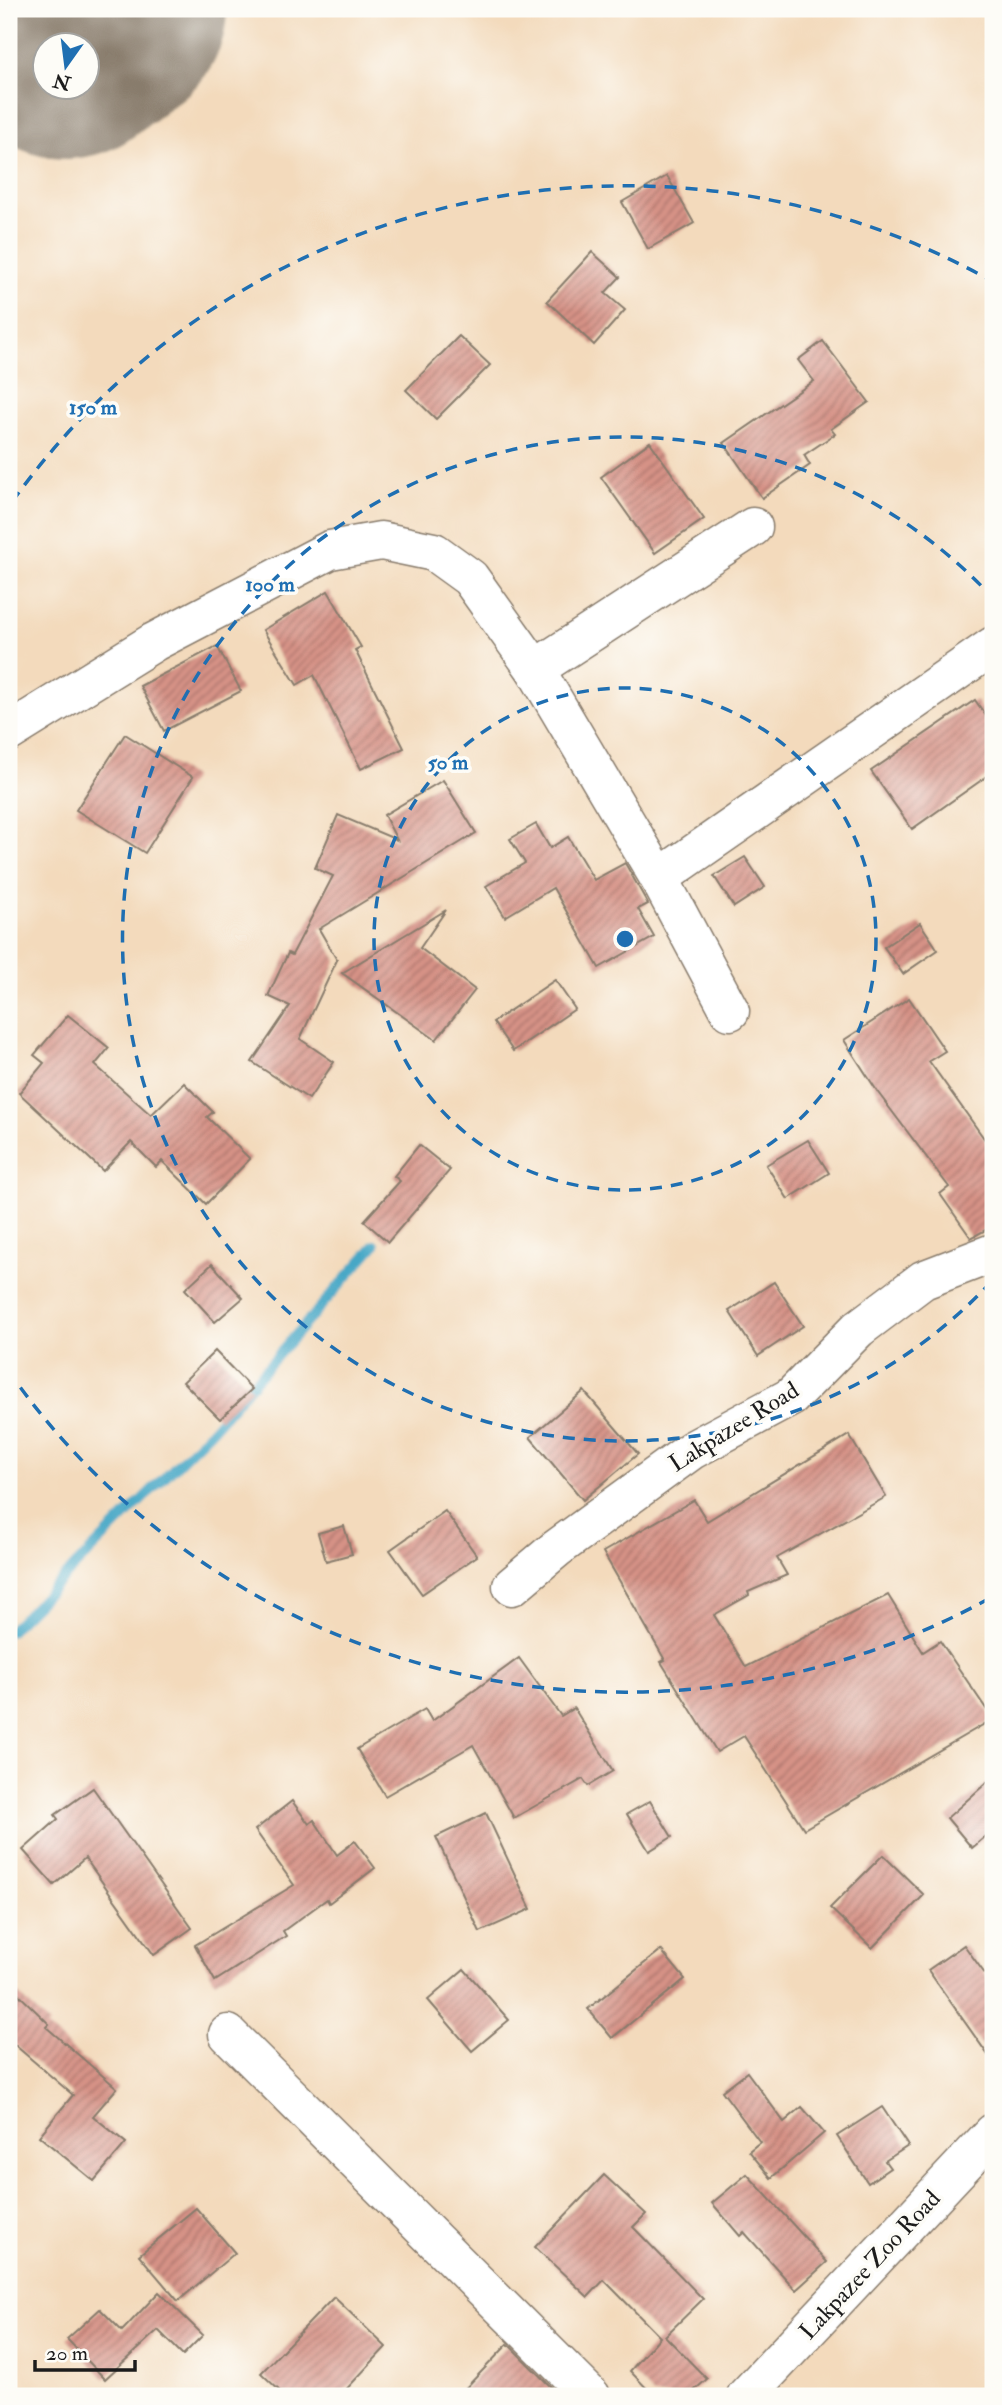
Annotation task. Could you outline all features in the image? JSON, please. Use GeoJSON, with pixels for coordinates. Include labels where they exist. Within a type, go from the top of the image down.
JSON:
{"type":"FeatureCollection","features":[{"type":"Feature","properties":{"kind":"street"},"geometry":{"type":"LineString","coordinates":[[535,669],[753,527]]}},
{"type":"Feature","properties":{"kind":"street"},"geometry":{"type":"LineString","coordinates":[[9,732],[154,642],[330,550],[381,541],[434,552],[470,578],[535,669],[659,878],[730,1011]]}},
{"type":"Feature","properties":{"kind":"street"},"geometry":{"type":"LineString","coordinates":[[659,878],[992,651]]}},
{"type":"Feature","properties":{"kind":"street","name":"Lakpazee Road"},"geometry":{"type":"LineString","coordinates":[[512,1586],[556,1549],[692,1450],[791,1397],[858,1329],[923,1280],[993,1253]]}},
{"type":"Feature","properties":{"kind":"street"},"geometry":{"type":"LineString","coordinates":[[228,2034],[591,2396]]}},
{"type":"Feature","properties":{"kind":"street","name":"Lakpazee Zoo Road"},"geometry":{"type":"LineString","coordinates":[[746,2396],[993,2133]]}},
{"type":"Feature","properties":{"kind":"building"},"geometry":{"type":"Polygon","coordinates":[[[667,176],[694,223],[648,249],[622,202],[667,176]]]}},
{"type":"Feature","properties":{"kind":"building"},"geometry":{"type":"Polygon","coordinates":[[[592,252],[620,277],[605,293],[625,310],[594,345],[547,301],[592,252]]]}},
{"type":"Feature","properties":{"kind":"building"},"geometry":{"type":"Polygon","coordinates":[[[459,336],[490,365],[436,419],[406,390],[459,336]]]}},
{"type":"Feature","properties":{"kind":"building"},"geometry":{"type":"Polygon","coordinates":[[[823,341],[869,402],[831,429],[835,434],[804,455],[810,465],[762,498],[724,443],[814,381],[798,360],[823,341]]]}},
{"type":"Feature","properties":{"kind":"building"},"geometry":{"type":"Polygon","coordinates":[[[650,442],[704,519],[655,553],[601,477],[650,442]]]}},
{"type":"Feature","properties":{"kind":"building"},"geometry":{"type":"Polygon","coordinates":[[[328,591],[361,647],[355,650],[404,748],[361,769],[314,675],[297,685],[263,630],[328,591]]]}},
{"type":"Feature","properties":{"kind":"building"},"geometry":{"type":"Polygon","coordinates":[[[217,646],[241,691],[164,731],[140,686],[217,646]]]}},
{"type":"Feature","properties":{"kind":"building"},"geometry":{"type":"Polygon","coordinates":[[[975,700],[993,726],[993,772],[912,829],[871,771],[975,700]]]}},
{"type":"Feature","properties":{"kind":"building"},"geometry":{"type":"Polygon","coordinates":[[[125,734],[193,777],[145,853],[76,810],[125,734]]]}},
{"type":"Feature","properties":{"kind":"building"},"geometry":{"type":"Polygon","coordinates":[[[443,780],[476,833],[319,929],[337,960],[300,1039],[334,1062],[309,1099],[252,1062],[290,1006],[268,996],[288,953],[292,955],[333,876],[315,868],[338,815],[397,840],[384,815],[443,780]]]}},
{"type":"Feature","properties":{"kind":"building"},"geometry":{"type":"Polygon","coordinates":[[[536,824],[550,848],[568,837],[594,880],[625,863],[648,904],[638,909],[654,937],[599,968],[553,888],[505,917],[486,886],[525,863],[510,839],[536,824]]]}},
{"type":"Feature","properties":{"kind":"building"},"geometry":{"type":"Polygon","coordinates":[[[745,857],[765,887],[734,907],[714,876],[745,857]]]}},
{"type":"Feature","properties":{"kind":"building"},"geometry":{"type":"Polygon","coordinates":[[[446,910],[420,948],[475,990],[436,1040],[342,973],[446,910]]]}},
{"type":"Feature","properties":{"kind":"building"},"geometry":{"type":"Polygon","coordinates":[[[920,923],[938,950],[903,974],[884,947],[920,923]]]}},
{"type":"Feature","properties":{"kind":"building"},"geometry":{"type":"Polygon","coordinates":[[[555,980],[575,1009],[513,1051],[493,1022],[555,980]]]}},
{"type":"Feature","properties":{"kind":"building"},"geometry":{"type":"Polygon","coordinates":[[[909,998],[945,1051],[929,1061],[993,1151],[993,1226],[971,1238],[940,1194],[949,1187],[879,1094],[844,1040],[909,998]]]}},
{"type":"Feature","properties":{"kind":"building"},"geometry":{"type":"Polygon","coordinates":[[[68,1015],[109,1048],[95,1065],[151,1115],[184,1083],[213,1112],[207,1117],[250,1159],[206,1204],[162,1161],[156,1167],[131,1142],[103,1171],[19,1093],[44,1063],[34,1055],[68,1015]]]}},
{"type":"Feature","properties":{"kind":"building"},"geometry":{"type":"Polygon","coordinates":[[[808,1140],[829,1173],[788,1199],[766,1165],[808,1140]]]}},
{"type":"Feature","properties":{"kind":"building"},"geometry":{"type":"Polygon","coordinates":[[[419,1145],[450,1170],[388,1242],[364,1221],[400,1181],[394,1176],[419,1145]]]}},
{"type":"Feature","properties":{"kind":"building"},"geometry":{"type":"Polygon","coordinates":[[[212,1264],[243,1298],[215,1322],[185,1289],[212,1264]]]}},
{"type":"Feature","properties":{"kind":"building"},"geometry":{"type":"Polygon","coordinates":[[[774,1282],[803,1326],[758,1356],[729,1311],[774,1282]]]}},
{"type":"Feature","properties":{"kind":"building"},"geometry":{"type":"Polygon","coordinates":[[[215,1351],[252,1389],[220,1419],[183,1382],[215,1351]]]}},
{"type":"Feature","properties":{"kind":"building"},"geometry":{"type":"Polygon","coordinates":[[[584,1391],[638,1454],[583,1500],[530,1437],[584,1391]]]}},
{"type":"Feature","properties":{"kind":"building"},"geometry":{"type":"Polygon","coordinates":[[[849,1435],[886,1497],[777,1558],[787,1575],[748,1592],[749,1595],[714,1615],[746,1667],[888,1595],[923,1652],[940,1641],[993,1719],[804,1829],[744,1736],[717,1752],[661,1662],[665,1660],[603,1552],[694,1500],[707,1521],[849,1435]]]}},
{"type":"Feature","properties":{"kind":"building"},"geometry":{"type":"Polygon","coordinates":[[[445,1511],[477,1556],[422,1594],[390,1550],[445,1511]]]}},
{"type":"Feature","properties":{"kind":"building"},"geometry":{"type":"Polygon","coordinates":[[[344,1526],[352,1554],[326,1561],[318,1533],[344,1526]]]}},
{"type":"Feature","properties":{"kind":"building"},"geometry":{"type":"Polygon","coordinates":[[[519,1658],[561,1716],[574,1708],[613,1771],[588,1786],[583,1779],[514,1818],[473,1745],[385,1796],[357,1749],[425,1709],[432,1721],[519,1658]]]}},
{"type":"Feature","properties":{"kind":"building"},"geometry":{"type":"Polygon","coordinates":[[[993,1777],[993,1830],[972,1848],[947,1818],[993,1777]]]}},
{"type":"Feature","properties":{"kind":"building"},"geometry":{"type":"Polygon","coordinates":[[[93,1788],[192,1928],[154,1955],[85,1858],[54,1885],[23,1850],[58,1819],[55,1815],[93,1788]]]}},
{"type":"Feature","properties":{"kind":"building"},"geometry":{"type":"Polygon","coordinates":[[[292,1801],[309,1824],[314,1820],[337,1855],[355,1841],[375,1868],[329,1903],[327,1899],[283,1931],[286,1936],[215,1981],[195,1945],[294,1885],[255,1830],[292,1801]]]}},
{"type":"Feature","properties":{"kind":"building"},"geometry":{"type":"Polygon","coordinates":[[[650,1801],[672,1837],[649,1851],[627,1814],[650,1801]]]}},
{"type":"Feature","properties":{"kind":"building"},"geometry":{"type":"Polygon","coordinates":[[[486,1813],[531,1909],[480,1932],[436,1837],[486,1813]]]}},
{"type":"Feature","properties":{"kind":"building"},"geometry":{"type":"Polygon","coordinates":[[[883,1855],[924,1895],[872,1948],[830,1908],[883,1855]]]}},
{"type":"Feature","properties":{"kind":"building"},"geometry":{"type":"Polygon","coordinates":[[[964,1945],[993,1985],[993,2062],[928,1970],[964,1945]]]}},
{"type":"Feature","properties":{"kind":"building"},"geometry":{"type":"Polygon","coordinates":[[[661,1950],[685,1979],[612,2038],[588,2009],[661,1950]]]}},
{"type":"Feature","properties":{"kind":"building"},"geometry":{"type":"Polygon","coordinates":[[[464,1969],[509,2020],[472,2051],[428,2000],[464,1969]]]}},
{"type":"Feature","properties":{"kind":"building"},"geometry":{"type":"Polygon","coordinates":[[[9,1985],[49,2024],[46,2027],[117,2088],[93,2116],[126,2143],[94,2181],[39,2136],[73,2095],[9,2040],[9,1985]]]}},
{"type":"Feature","properties":{"kind":"building"},"geometry":{"type":"Polygon","coordinates":[[[747,2072],[784,2122],[802,2107],[824,2133],[771,2178],[749,2151],[760,2142],[722,2091],[747,2072]]]}},
{"type":"Feature","properties":{"kind":"building"},"geometry":{"type":"Polygon","coordinates":[[[882,2107],[908,2146],[885,2161],[890,2168],[868,2183],[837,2136],[882,2107]]]}},
{"type":"Feature","properties":{"kind":"building"},"geometry":{"type":"Polygon","coordinates":[[[747,2174],[827,2262],[796,2290],[744,2232],[740,2236],[712,2203],[747,2174]]]}},
{"type":"Feature","properties":{"kind":"building"},"geometry":{"type":"Polygon","coordinates":[[[604,2175],[646,2214],[633,2227],[703,2299],[665,2336],[707,2379],[688,2396],[654,2396],[630,2371],[660,2337],[604,2280],[588,2297],[535,2247],[604,2175]]]}},
{"type":"Feature","properties":{"kind":"building"},"geometry":{"type":"Polygon","coordinates":[[[196,2208],[235,2253],[178,2301],[139,2255],[196,2208]]]}},
{"type":"Feature","properties":{"kind":"building"},"geometry":{"type":"Polygon","coordinates":[[[159,2292],[203,2335],[183,2355],[158,2330],[105,2379],[67,2339],[100,2309],[122,2331],[159,2292]]]}},
{"type":"Feature","properties":{"kind":"building"},"geometry":{"type":"Polygon","coordinates":[[[334,2297],[386,2347],[340,2396],[285,2396],[261,2373],[334,2297]]]}},
{"type":"Feature","properties":{"kind":"building"},"geometry":{"type":"Polygon","coordinates":[[[508,2344],[560,2396],[458,2396],[508,2344]]]}},
{"type":"Feature","properties":{"kind":"waterway"},"geometry":{"type":"LineString","coordinates":[[9,1632],[211,1431],[375,1245]]}},
{"type":"Feature","properties":{"kind":"runway"},"geometry":{"type":"LineString","coordinates":[[84,32],[114,9]]}}]}
